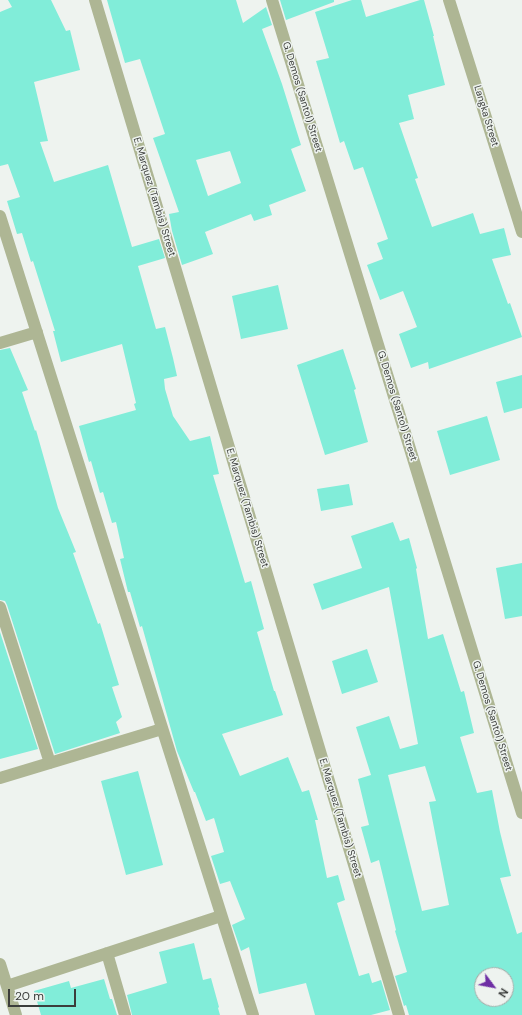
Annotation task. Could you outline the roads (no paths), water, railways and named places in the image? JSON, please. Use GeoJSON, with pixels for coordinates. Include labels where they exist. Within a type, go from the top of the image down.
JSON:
{"type":"FeatureCollection","features":[{"type":"Feature","properties":{"kind":"street","name":"E. Marquez (Tambis) Street"},"geometry":{"type":"LineString","coordinates":[[95,0],[399,1015]]}},
{"type":"Feature","properties":{"kind":"street","name":"G. Demos (Santol) Street"},"geometry":{"type":"LineString","coordinates":[[272,0],[522,812]]}},
{"type":"Feature","properties":{"kind":"street","name":"Langka Street"},"geometry":{"type":"LineString","coordinates":[[449,0],[522,232]]}},
{"type":"Feature","properties":{"kind":"street"},"geometry":{"type":"LineString","coordinates":[[0,216],[253,1015]]}},
{"type":"Feature","properties":{"kind":"street"},"geometry":{"type":"LineString","coordinates":[[0,343],[37,332]]}},
{"type":"Feature","properties":{"kind":"street"},"geometry":{"type":"LineString","coordinates":[[0,607],[50,763]]}},
{"type":"Feature","properties":{"kind":"street"},"geometry":{"type":"LineString","coordinates":[[0,778],[162,729]]}},
{"type":"Feature","properties":{"kind":"street"},"geometry":{"type":"LineString","coordinates":[[7,986],[221,916]]}},
{"type":"Feature","properties":{"kind":"street"},"geometry":{"type":"LineString","coordinates":[[106,953],[126,1015]]}},
{"type":"Feature","properties":{"kind":"street"},"geometry":{"type":"LineString","coordinates":[[0,964],[16,1015]]}}]}
